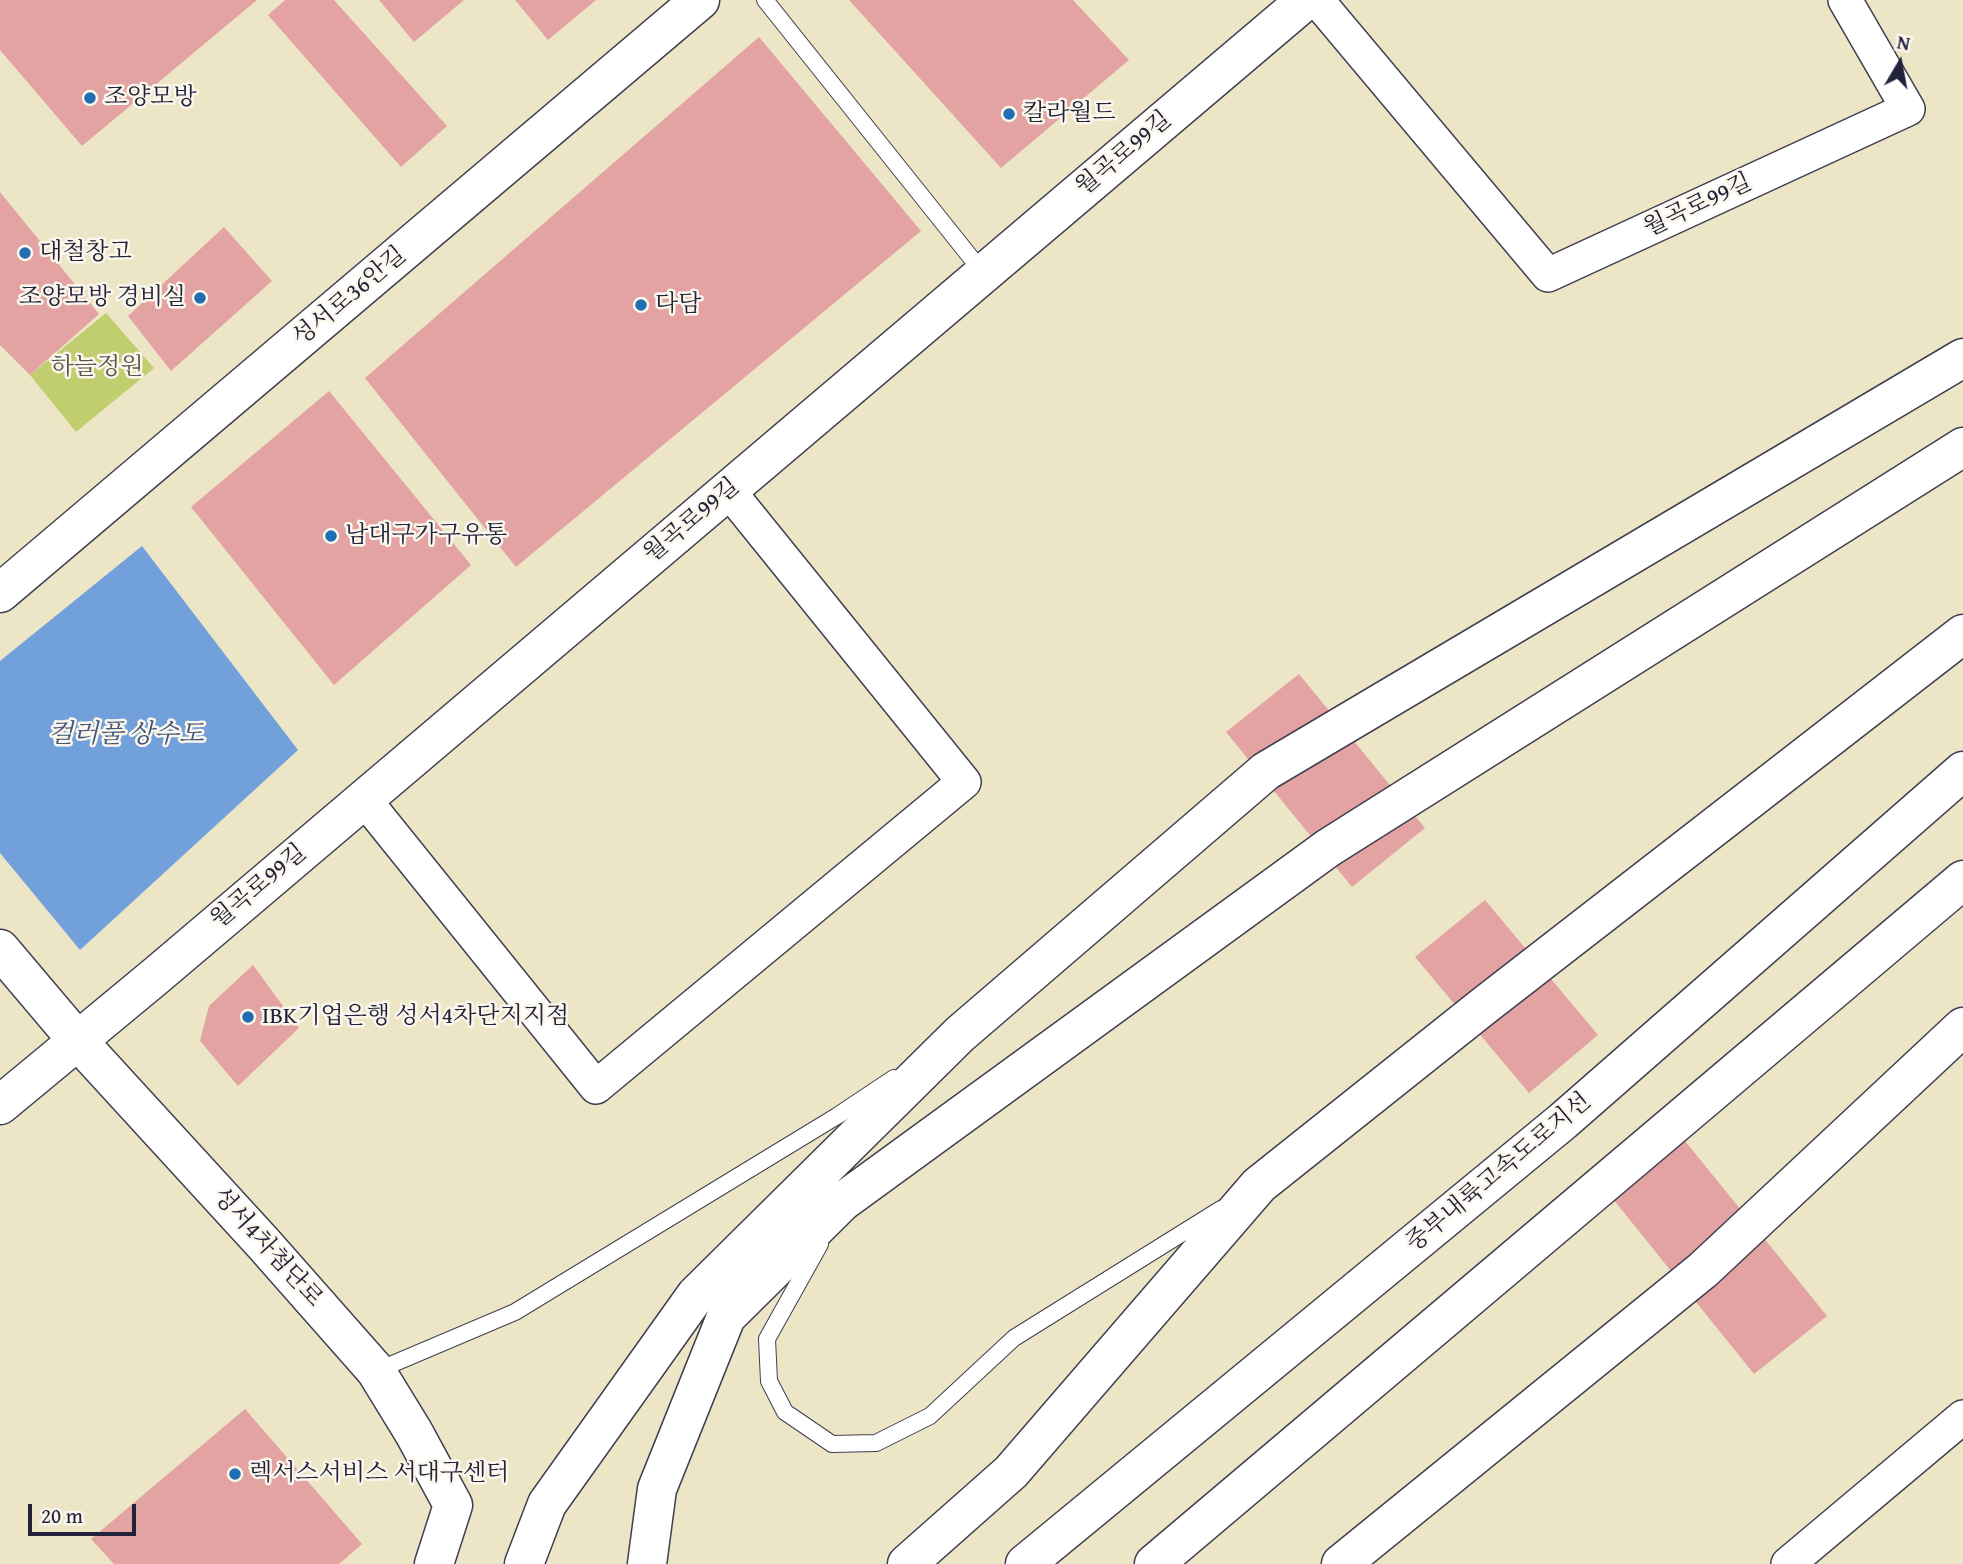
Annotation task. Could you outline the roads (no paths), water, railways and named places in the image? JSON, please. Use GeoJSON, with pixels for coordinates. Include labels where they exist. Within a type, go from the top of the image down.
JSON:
{"type":"FeatureCollection","features":[{"type":"Feature","properties":{"kind":"main road","name":"성서로36안길"},"geometry":{"type":"LineString","coordinates":[[0,593],[700,0]]}},
{"type":"Feature","properties":{"kind":"main road","name":"월곡로99길"},"geometry":{"type":"LineString","coordinates":[[77,1040],[1306,0]]}},
{"type":"Feature","properties":{"kind":"main road"},"geometry":{"type":"LineString","coordinates":[[524,1564],[547,1504],[696,1295],[960,1034],[1266,771],[1963,358]]}},
{"type":"Feature","properties":{"kind":"main road"},"geometry":{"type":"LineString","coordinates":[[648,1564],[657,1489],[726,1317],[842,1202],[1328,848],[1963,447]]}},
{"type":"Feature","properties":{"kind":"main road"},"geometry":{"type":"LineString","coordinates":[[907,1564],[1011,1472],[1259,1185],[1485,1005],[1963,635]]}},
{"type":"Feature","properties":{"kind":"main road","name":"중부내륙고속도로지선"},"geometry":{"type":"LineString","coordinates":[[1026,1564],[1563,1121],[1963,771]]}},
{"type":"Feature","properties":{"kind":"main road"},"geometry":{"type":"LineString","coordinates":[[1154,1564],[1963,880]]}},
{"type":"Feature","properties":{"kind":"main road","name":"성서4차첨단로"},"geometry":{"type":"LineString","coordinates":[[0,949],[77,1040],[263,1242],[376,1371],[453,1505],[434,1564]]}},
{"type":"Feature","properties":{"kind":"main road"},"geometry":{"type":"LineString","coordinates":[[1341,1564],[1703,1270],[1963,1027]]}},
{"type":"Feature","properties":{"kind":"main road"},"geometry":{"type":"LineString","coordinates":[[0,1105],[77,1040]]}},
{"type":"Feature","properties":{"kind":"street","name":"월곡로99길"},"geometry":{"type":"LineString","coordinates":[[1317,0],[1548,275],[1908,109],[1845,0]]}},
{"type":"Feature","properties":{"kind":"street"},"geometry":{"type":"LineString","coordinates":[[364,799],[596,1087],[964,782],[728,490]]}},
{"type":"Feature","properties":{"kind":"street"},"geometry":{"type":"LineString","coordinates":[[1788,1564],[1963,1417]]}},
{"type":"Feature","properties":{"kind":"lane"},"geometry":{"type":"LineString","coordinates":[[765,0],[984,274]]}},
{"type":"Feature","properties":{"kind":"lane"},"geometry":{"type":"LineString","coordinates":[[376,1371],[515,1312],[837,1116],[960,1034]]}},
{"type":"Feature","properties":{"kind":"lane"},"geometry":{"type":"LineString","coordinates":[[842,1202],[767,1339],[769,1381],[785,1412],[832,1444],[876,1443],[930,1416],[1014,1338],[1259,1185]]}},
{"type":"Feature","properties":{"kind":"water","name":"컬러풀 상수도"},"geometry":{"type":"Polygon","coordinates":[[[142,546],[298,750],[80,950],[0,853],[0,661],[142,546]]]}},
{"type":"Feature","properties":{"kind":"place","name":"조양모방"},"geometry":{"type":"Point","coordinates":[90,98]}},
{"type":"Feature","properties":{"kind":"place","name":"칼라월드"},"geometry":{"type":"Point","coordinates":[1009,114]}},
{"type":"Feature","properties":{"kind":"place","name":"대철창고"},"geometry":{"type":"Point","coordinates":[25,253]}},
{"type":"Feature","properties":{"kind":"place","name":"조양모방 경비실"},"geometry":{"type":"Point","coordinates":[200,298]}},
{"type":"Feature","properties":{"kind":"place","name":"다담"},"geometry":{"type":"Point","coordinates":[641,305]}},
{"type":"Feature","properties":{"kind":"place","name":"남대구가구유통"},"geometry":{"type":"Point","coordinates":[331,536]}},
{"type":"Feature","properties":{"kind":"place","name":"IBK기업은행 성서4차단지지점"},"geometry":{"type":"Point","coordinates":[248,1017]}},
{"type":"Feature","properties":{"kind":"place","name":"렉서스서비스 서대구센터"},"geometry":{"type":"Point","coordinates":[235,1474]}},
{"type":"Feature","properties":{"kind":"park label","name":"하늘정원"},"geometry":{"type":"Point","coordinates":[97,368]}}]}
